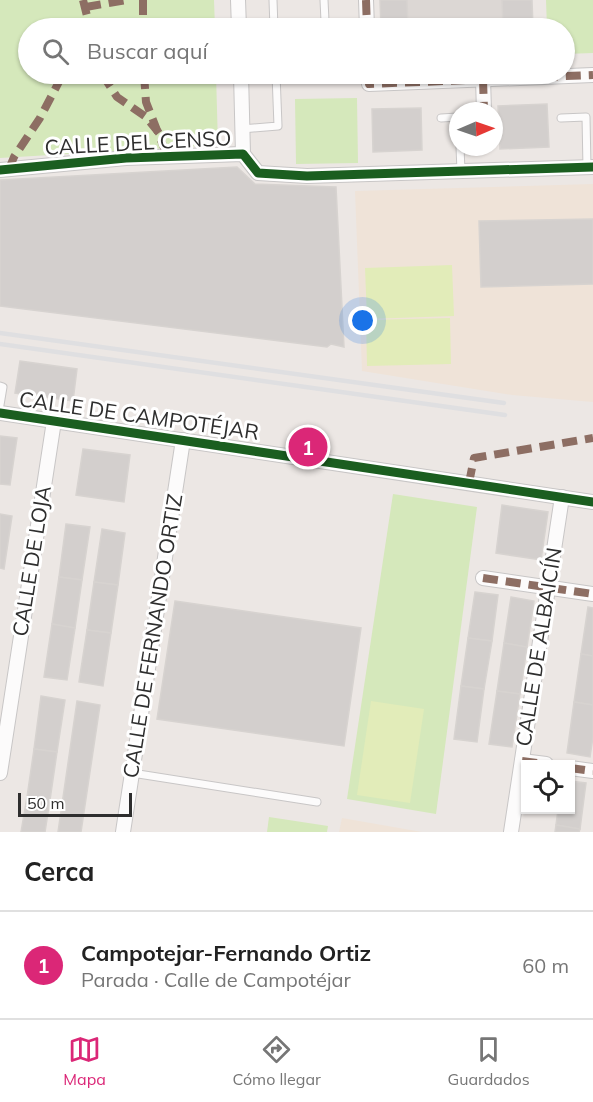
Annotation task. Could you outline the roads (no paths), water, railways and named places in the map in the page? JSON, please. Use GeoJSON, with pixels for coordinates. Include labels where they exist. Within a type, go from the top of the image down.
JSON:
{"type":"FeatureCollection","features":[{"type":"Feature","properties":{"kind":"street"},"geometry":{"type":"LineString","coordinates":[[238,0],[239,18]]}},
{"type":"Feature","properties":{"kind":"street"},"geometry":{"type":"LineString","coordinates":[[366,0],[367,18]]}},
{"type":"Feature","properties":{"kind":"street"},"geometry":{"type":"LineString","coordinates":[[575,76],[593,75]]}},
{"type":"Feature","properties":{"kind":"street"},"geometry":{"type":"LineString","coordinates":[[241,84],[243,154]]}},
{"type":"Feature","properties":{"kind":"street"},"geometry":{"type":"LineString","coordinates":[[483,84],[484,102]]}},
{"type":"Feature","properties":{"kind":"street","name":"CALLE DEL CENSO"},"geometry":{"type":"LineString","coordinates":[[0,170],[126,158],[243,154],[258,173],[307,176],[590,168]]}},
{"type":"Feature","properties":{"kind":"street","name":"CALLE DE CAMPOTÉJAR"},"geometry":{"type":"LineString","coordinates":[[0,413],[593,502]]}},
{"type":"Feature","properties":{"kind":"street","name":"CALLE DE LOJA"},"geometry":{"type":"LineString","coordinates":[[0,773],[54,421]]}},
{"type":"Feature","properties":{"kind":"street","name":"CALLE DE FERNANDO ORTIZ"},"geometry":{"type":"LineString","coordinates":[[123,832],[183,440]]}},
{"type":"Feature","properties":{"kind":"street","name":"CALLE DE ALBAICÍN"},"geometry":{"type":"LineString","coordinates":[[522,760],[562,497]]}},
{"type":"Feature","properties":{"kind":"street"},"geometry":{"type":"LineString","coordinates":[[483,578],[593,594]]}},
{"type":"Feature","properties":{"kind":"street","name":"CALLE DE ALBAICÍN"},"geometry":{"type":"LineString","coordinates":[[511,832],[521,767]]}},
{"type":"Feature","properties":{"kind":"street"},"geometry":{"type":"LineString","coordinates":[[575,769],[593,771]]}},
{"type":"Feature","properties":{"kind":"lane"},"geometry":{"type":"LineString","coordinates":[[273,0],[274,18]]}},
{"type":"Feature","properties":{"kind":"lane"},"geometry":{"type":"LineString","coordinates":[[324,0],[325,18]]}},
{"type":"Feature","properties":{"kind":"lane"},"geometry":{"type":"LineString","coordinates":[[242,129],[278,126],[276,84]]}},
{"type":"Feature","properties":{"kind":"lane"},"geometry":{"type":"LineString","coordinates":[[441,117],[449,117]]}},
{"type":"Feature","properties":{"kind":"lane"},"geometry":{"type":"LineString","coordinates":[[561,118],[590,117],[590,168]]}},
{"type":"Feature","properties":{"kind":"lane"},"geometry":{"type":"LineString","coordinates":[[460,156],[461,171]]}},
{"type":"Feature","properties":{"kind":"lane"},"geometry":{"type":"LineString","coordinates":[[0,386],[3,387],[0,405]]}},
{"type":"Feature","properties":{"kind":"lane"},"geometry":{"type":"LineString","coordinates":[[132,773],[317,802]]}},
{"type":"Feature","properties":{"kind":"railway"},"geometry":{"type":"LineString","coordinates":[[0,333],[504,403]]}},
{"type":"Feature","properties":{"kind":"railway"},"geometry":{"type":"LineString","coordinates":[[0,344],[505,415]]}},
{"type":"Feature","properties":{"kind":"place","name":"Campotejar-Fernando Ortiz"},"geometry":{"type":"Point","coordinates":[308,447]}}]}
